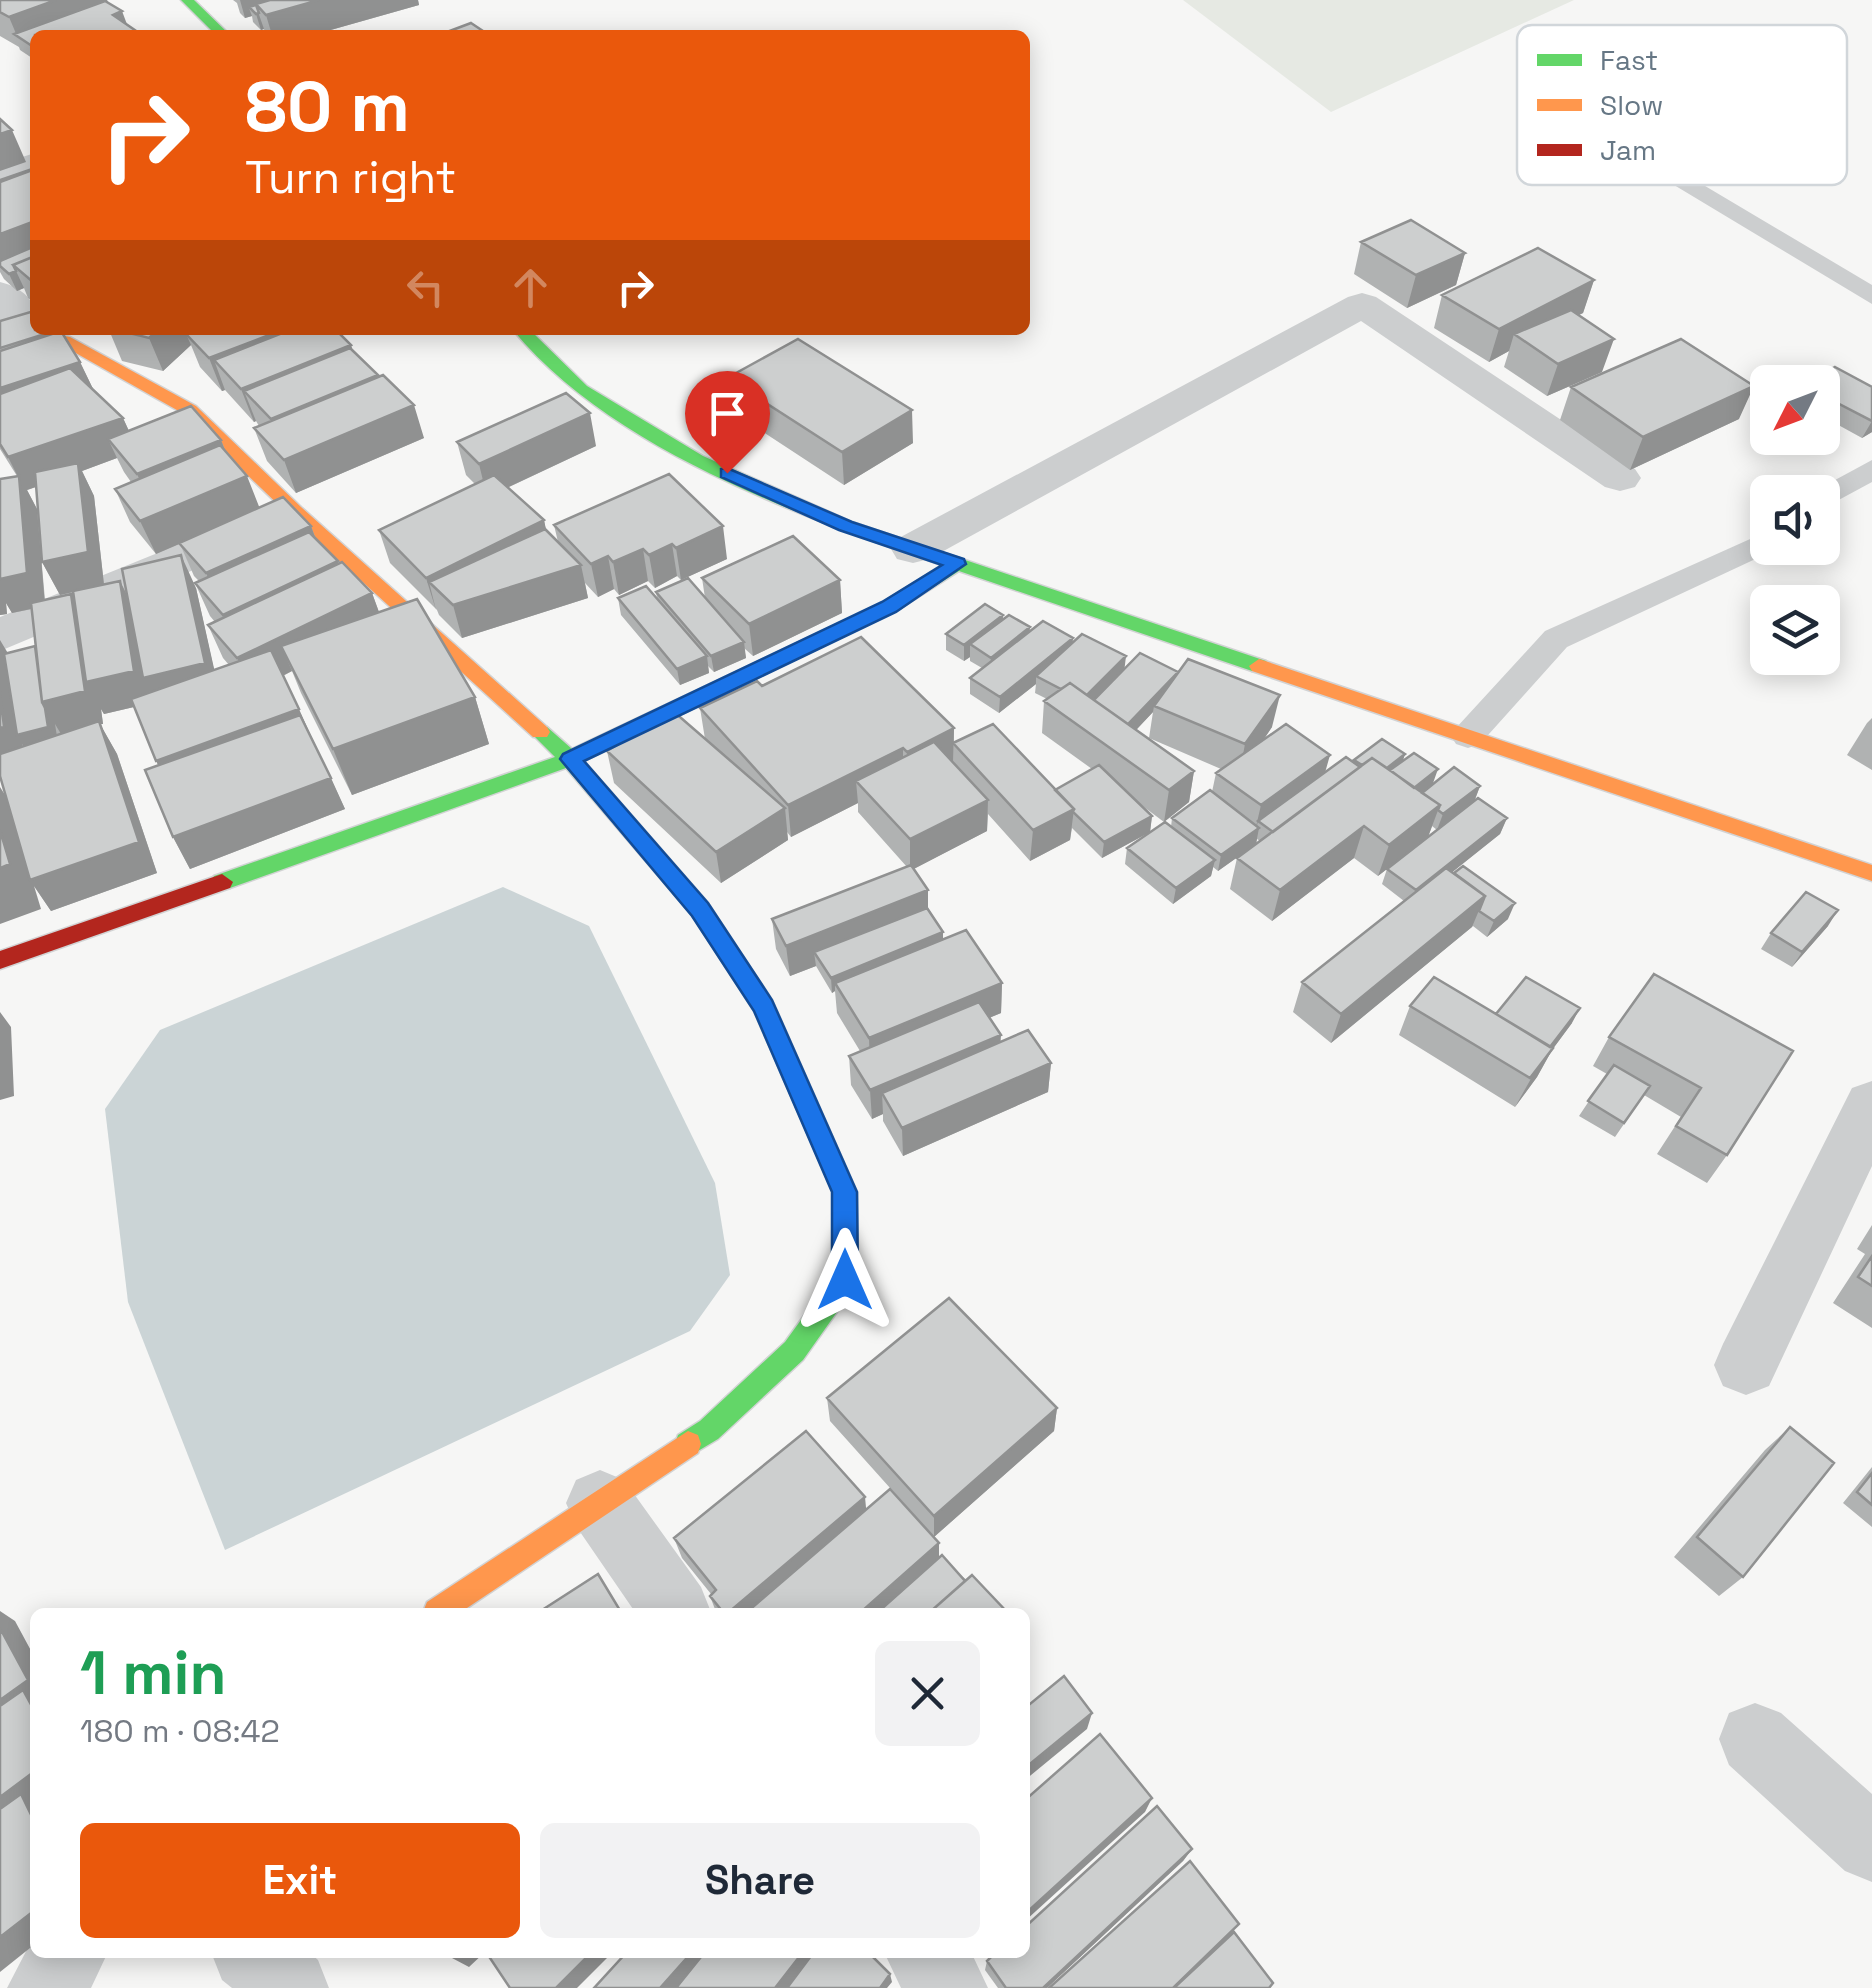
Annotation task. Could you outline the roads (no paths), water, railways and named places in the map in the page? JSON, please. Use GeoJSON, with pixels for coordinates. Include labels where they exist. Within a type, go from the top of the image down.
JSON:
{"type":"FeatureCollection","features":[{"type":"Feature","properties":{"kind":"street"},"geometry":{"type":"LineString","coordinates":[[187,0],[218,30]]}},
{"type":"Feature","properties":{"kind":"street"},"geometry":{"type":"LineString","coordinates":[[0,176],[30,166]]}},
{"type":"Feature","properties":{"kind":"street"},"geometry":{"type":"LineString","coordinates":[[913,548],[1362,305],[1620,478]]}},
{"type":"Feature","properties":{"kind":"street"},"geometry":{"type":"LineString","coordinates":[[6,320],[30,328]]}},
{"type":"Feature","properties":{"kind":"street"},"geometry":{"type":"LineString","coordinates":[[50,335],[190,410],[295,511],[570,759],[700,910],[764,1007],[845,1192],[845,1280],[794,1350],[709,1430],[442,1608]]}},
{"type":"Feature","properties":{"kind":"street"},"geometry":{"type":"LineString","coordinates":[[525,335],[581,390],[698,460],[846,526],[1872,873]]}},
{"type":"Feature","properties":{"kind":"street"},"geometry":{"type":"LineString","coordinates":[[0,636],[295,511]]}},
{"type":"Feature","properties":{"kind":"street"},"geometry":{"type":"LineString","coordinates":[[0,960],[570,759],[889,607],[957,564]]}},
{"type":"Feature","properties":{"kind":"street"},"geometry":{"type":"LineString","coordinates":[[1746,1364],[1872,1105]]}},
{"type":"Feature","properties":{"kind":"street"},"geometry":{"type":"LineString","coordinates":[[600,1503],[673,1608]]}},
{"type":"Feature","properties":{"kind":"street"},"geometry":{"type":"LineString","coordinates":[[1755,1739],[1872,1844]]}},
{"type":"Feature","properties":{"kind":"street"},"geometry":{"type":"LineString","coordinates":[[46,1988],[66,1958]]}},
{"type":"Feature","properties":{"kind":"street"},"geometry":{"type":"LineString","coordinates":[[257,1958],[290,1988]]}},
{"type":"Feature","properties":{"kind":"street"},"geometry":{"type":"LineString","coordinates":[[928,1958],[950,1988]]}},
{"type":"Feature","properties":{"kind":"lane"},"geometry":{"type":"LineString","coordinates":[[1689,185],[1872,296]]}},
{"type":"Feature","properties":{"kind":"lane"},"geometry":{"type":"LineString","coordinates":[[1840,489],[1872,469]]}},
{"type":"Feature","properties":{"kind":"lane"},"geometry":{"type":"LineString","coordinates":[[1468,736],[1556,638],[1750,548]]}}]}
